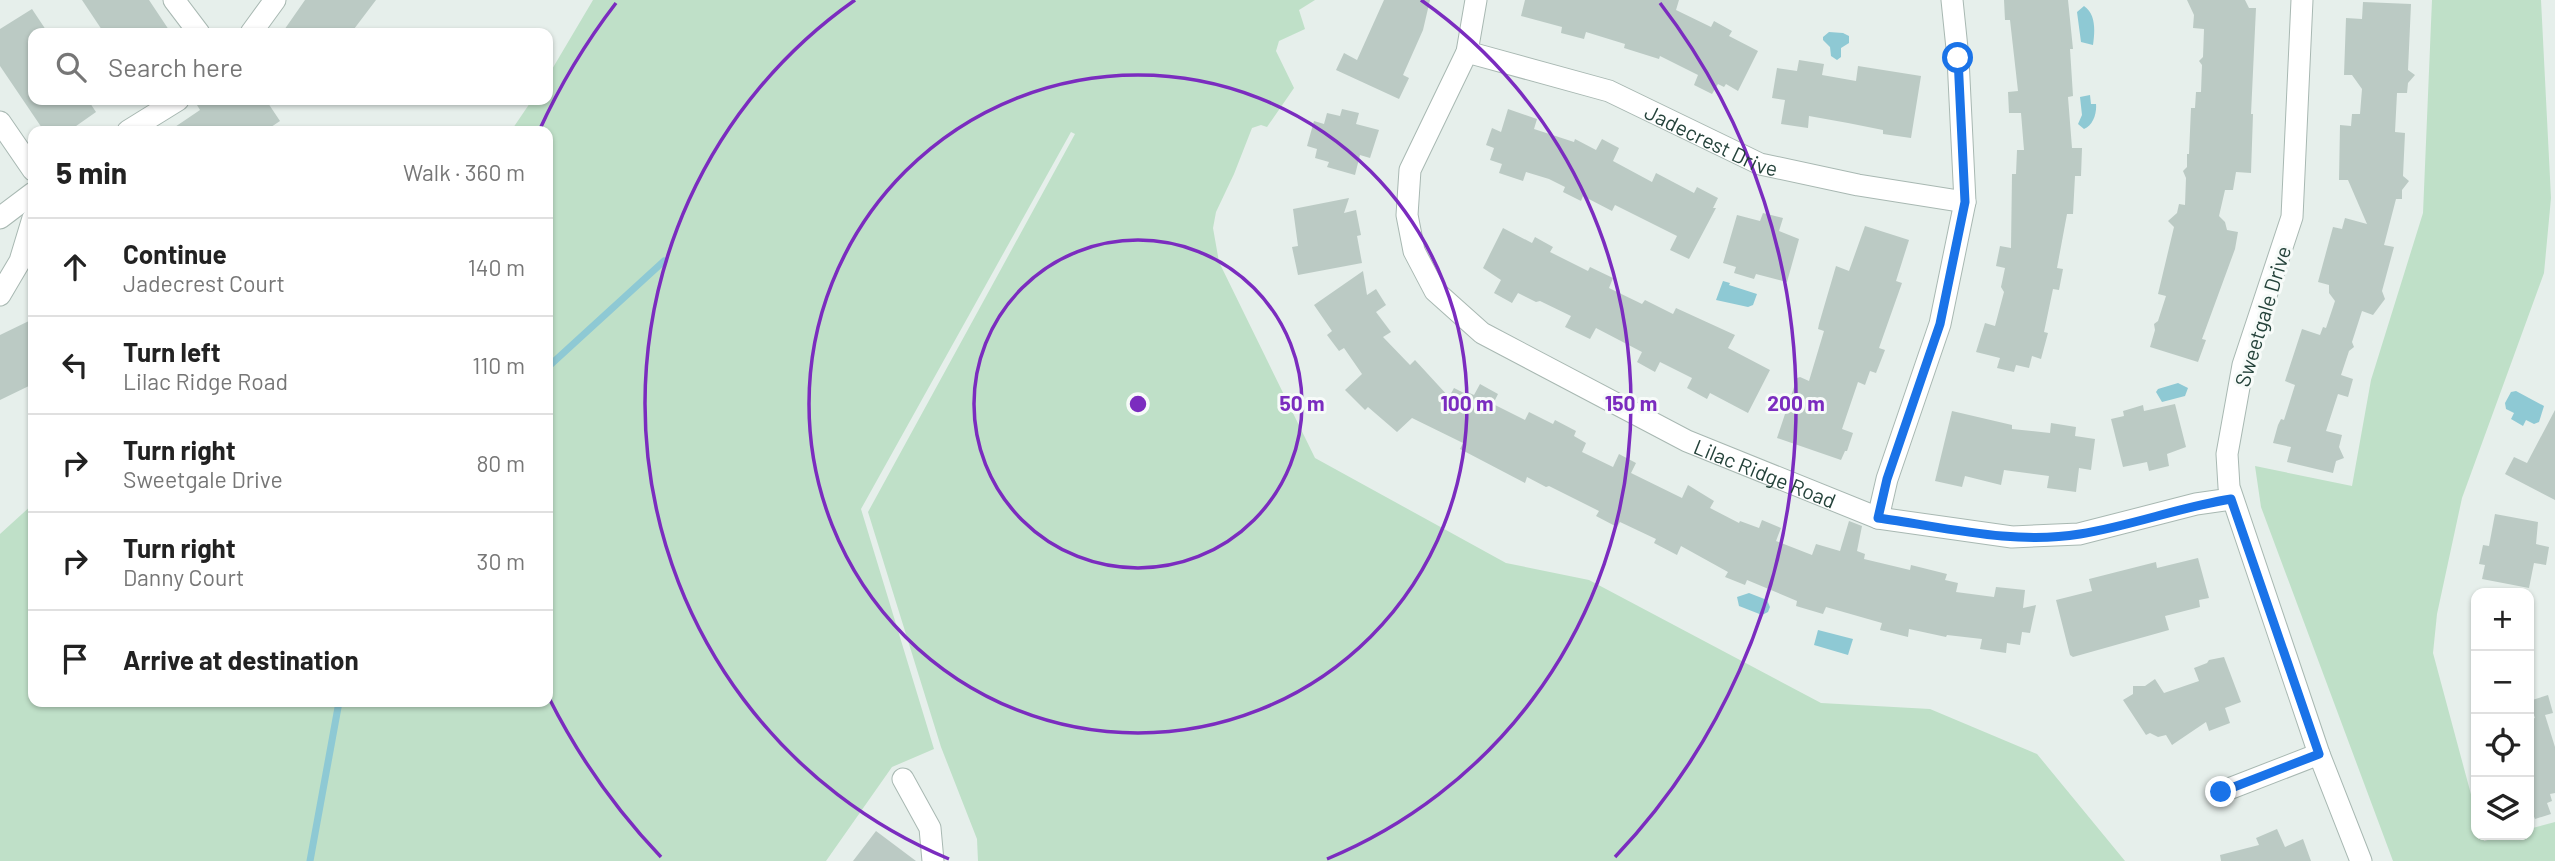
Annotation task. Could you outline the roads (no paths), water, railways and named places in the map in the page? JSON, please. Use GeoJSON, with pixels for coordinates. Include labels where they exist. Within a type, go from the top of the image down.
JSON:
{"type":"FeatureCollection","features":[{"type":"Feature","properties":{"kind":"street"},"geometry":{"type":"LineString","coordinates":[[174,0],[195,28]]}},
{"type":"Feature","properties":{"kind":"street"},"geometry":{"type":"LineString","coordinates":[[255,28],[275,0]]}},
{"type":"Feature","properties":{"kind":"street","name":"Lilac Ridge Road"},"geometry":{"type":"LineString","coordinates":[[1476,0],[1467,52],[1410,170],[1407,215],[1415,251],[1435,292],[1482,334],[1688,441],[1878,518],[2012,537],[2079,534],[2196,504],[2231,499]]}},
{"type":"Feature","properties":{"kind":"street"},"geometry":{"type":"LineString","coordinates":[[1878,518],[1887,479],[1940,324],[1965,202],[1958,58],[1952,0]]}},
{"type":"Feature","properties":{"kind":"street","name":"Sweetgale Drive"},"geometry":{"type":"LineString","coordinates":[[2302,0],[2292,217],[2243,365],[2227,454],[2231,499],[2319,754],[2361,861]]}},
{"type":"Feature","properties":{"kind":"street","name":"Jadecrest Drive"},"geometry":{"type":"LineString","coordinates":[[1467,52],[1609,91],[1760,164],[1858,185],[1965,202]]}},
{"type":"Feature","properties":{"kind":"street"},"geometry":{"type":"LineString","coordinates":[[136,126],[170,105]]}},
{"type":"Feature","properties":{"kind":"street"},"geometry":{"type":"LineString","coordinates":[[0,122],[28,163]]}},
{"type":"Feature","properties":{"kind":"street"},"geometry":{"type":"LineString","coordinates":[[0,218],[28,197]]}},
{"type":"Feature","properties":{"kind":"street"},"geometry":{"type":"LineString","coordinates":[[0,295],[20,261],[28,235]]}},
{"type":"Feature","properties":{"kind":"street"},"geometry":{"type":"LineString","coordinates":[[2221,792],[2319,754]]}},
{"type":"Feature","properties":{"kind":"street"},"geometry":{"type":"LineString","coordinates":[[903,779],[930,828],[933,861]]}},
{"type":"Feature","properties":{"kind":"water"},"geometry":{"type":"Polygon","coordinates":[[[2084,6],[2093,18],[2093,45],[2081,42],[2077,12],[2084,6]]]}},
{"type":"Feature","properties":{"kind":"water"},"geometry":{"type":"Polygon","coordinates":[[[1829,32],[1849,36],[1849,43],[1841,48],[1841,57],[1837,60],[1831,56],[1830,47],[1823,40],[1829,32]]]}},
{"type":"Feature","properties":{"kind":"water"},"geometry":{"type":"Polygon","coordinates":[[[2090,95],[2091,104],[2096,104],[2096,111],[2092,122],[2084,129],[2078,124],[2082,115],[2080,97],[2090,95]]]}},
{"type":"Feature","properties":{"kind":"water"},"geometry":{"type":"Polygon","coordinates":[[[1723,281],[1757,294],[1753,305],[1748,307],[1716,300],[1723,281]]]}},
{"type":"Feature","properties":{"kind":"water"},"geometry":{"type":"Polygon","coordinates":[[[2178,383],[2188,388],[2185,396],[2162,402],[2156,392],[2158,389],[2178,383]]]}},
{"type":"Feature","properties":{"kind":"water"},"geometry":{"type":"Polygon","coordinates":[[[2516,391],[2544,406],[2539,422],[2534,424],[2526,420],[2523,426],[2511,419],[2514,413],[2506,409],[2505,403],[2511,392],[2516,391]]]}},
{"type":"Feature","properties":{"kind":"water"},"geometry":{"type":"Polygon","coordinates":[[[1749,593],[1767,600],[1770,607],[1768,612],[1762,615],[1739,606],[1737,597],[1749,593]]]}},
{"type":"Feature","properties":{"kind":"water"},"geometry":{"type":"Polygon","coordinates":[[[1818,630],[1853,639],[1848,655],[1814,645],[1818,630]]]}},
{"type":"Feature","properties":{"kind":"waterway"},"geometry":{"type":"LineString","coordinates":[[553,362],[664,261]]}},
{"type":"Feature","properties":{"kind":"waterway"},"geometry":{"type":"LineString","coordinates":[[310,861],[338,707]]}}]}
